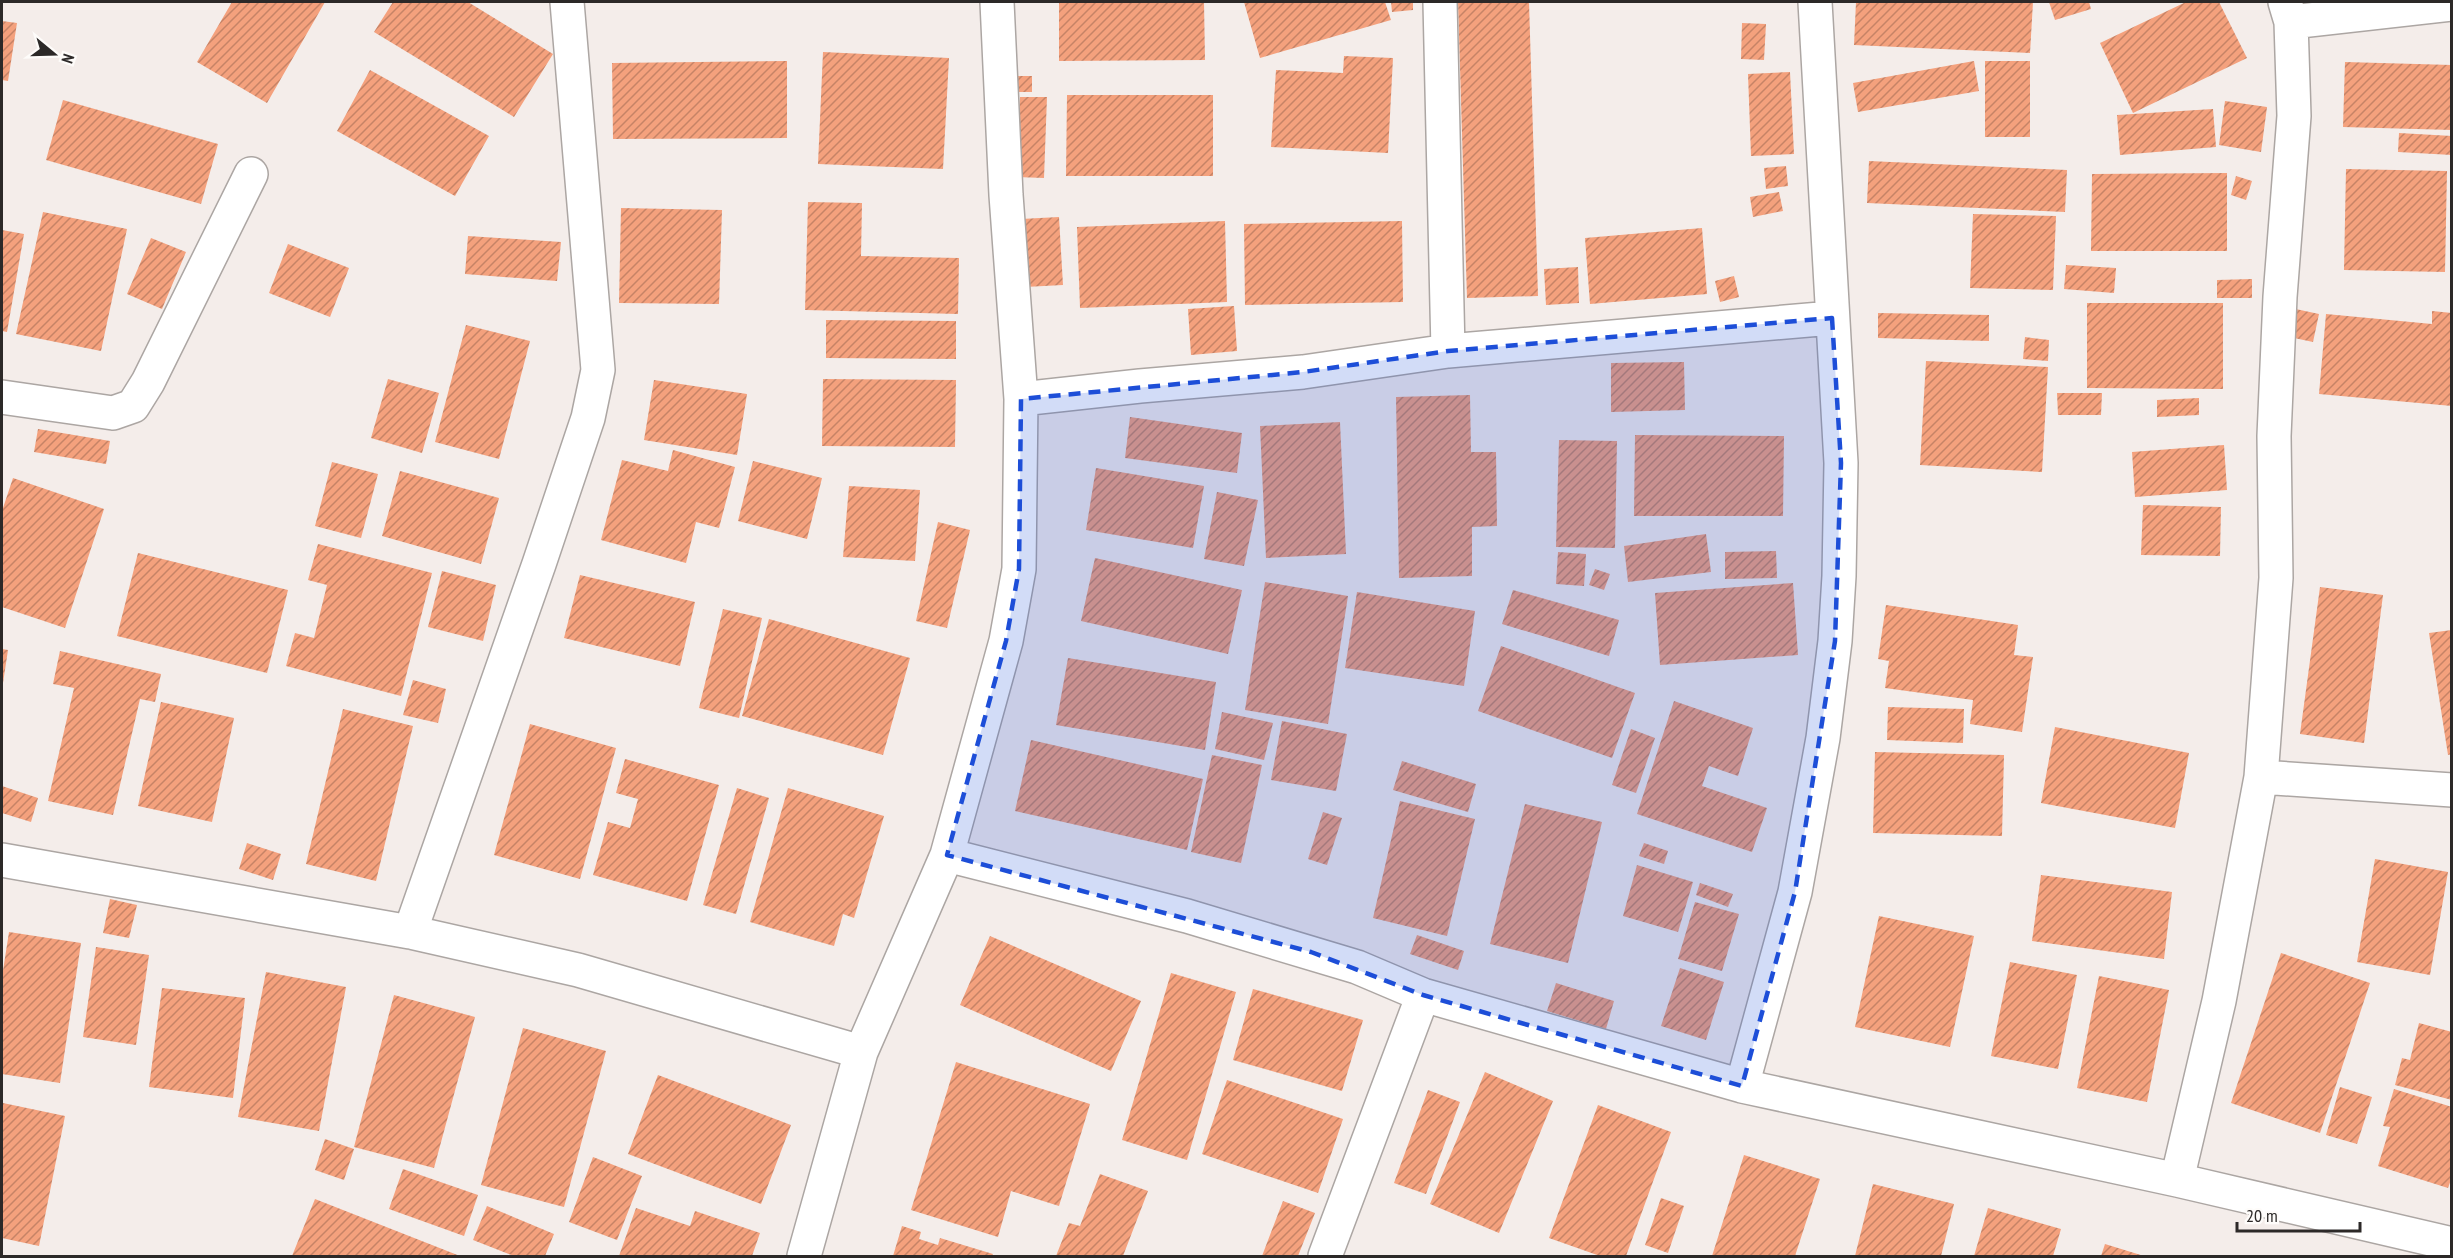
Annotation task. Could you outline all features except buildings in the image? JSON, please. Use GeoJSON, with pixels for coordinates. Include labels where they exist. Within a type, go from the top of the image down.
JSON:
{"type":"FeatureCollection","features":[{"type":"Feature","properties":{"kind":"street"},"geometry":{"type":"LineString","coordinates":[[410,932],[547,542],[588,418],[598,370],[567,2]]}},
{"type":"Feature","properties":{"kind":"street"},"geometry":{"type":"LineString","coordinates":[[804,1257],[861,1052],[947,855],[1006,641],[1019,569],[1022,399],[1006,195],[997,2]]}},
{"type":"Feature","properties":{"kind":"street"},"geometry":{"type":"LineString","coordinates":[[1440,2],[1448,351]]}},
{"type":"Feature","properties":{"kind":"street"},"geometry":{"type":"LineString","coordinates":[[1743,1086],[1795,892],[1823,738],[1835,642],[1841,463],[1815,2]]}},
{"type":"Feature","properties":{"kind":"street"},"geometry":{"type":"LineString","coordinates":[[2177,1180],[2219,1001],[2260,777],[2276,578],[2274,436],[2280,297],[2294,116],[2288,12],[2451,4]]}},
{"type":"Feature","properties":{"kind":"street"},"geometry":{"type":"LineString","coordinates":[[2,397],[113,413],[133,406],[148,382],[251,174]]}},
{"type":"Feature","properties":{"kind":"street"},"geometry":{"type":"LineString","coordinates":[[1022,399],[1303,372],[1448,351],[1832,318]]}},
{"type":"Feature","properties":{"kind":"street"},"geometry":{"type":"LineString","coordinates":[[2260,777],[2451,790]]}},
{"type":"Feature","properties":{"kind":"street"},"geometry":{"type":"LineString","coordinates":[[947,855],[1187,916],[1288,945],[1357,967],[1423,995],[1743,1086],[2177,1180],[2451,1244]]}},
{"type":"Feature","properties":{"kind":"street"},"geometry":{"type":"LineString","coordinates":[[2,860],[410,932],[578,970],[861,1052]]}},
{"type":"Feature","properties":{"kind":"street"},"geometry":{"type":"LineString","coordinates":[[1326,1257],[1423,995]]}},
{"type":"Feature","properties":{"kind":"highlighted area"},"geometry":{"type":"Polygon","coordinates":[[[1832,318],[1841,463],[1835,641],[1795,892],[1742,1086],[1423,995],[1311,952],[947,855],[1006,641],[1019,569],[1021,399],[1303,372],[1448,351],[1832,318]]]}}]}
